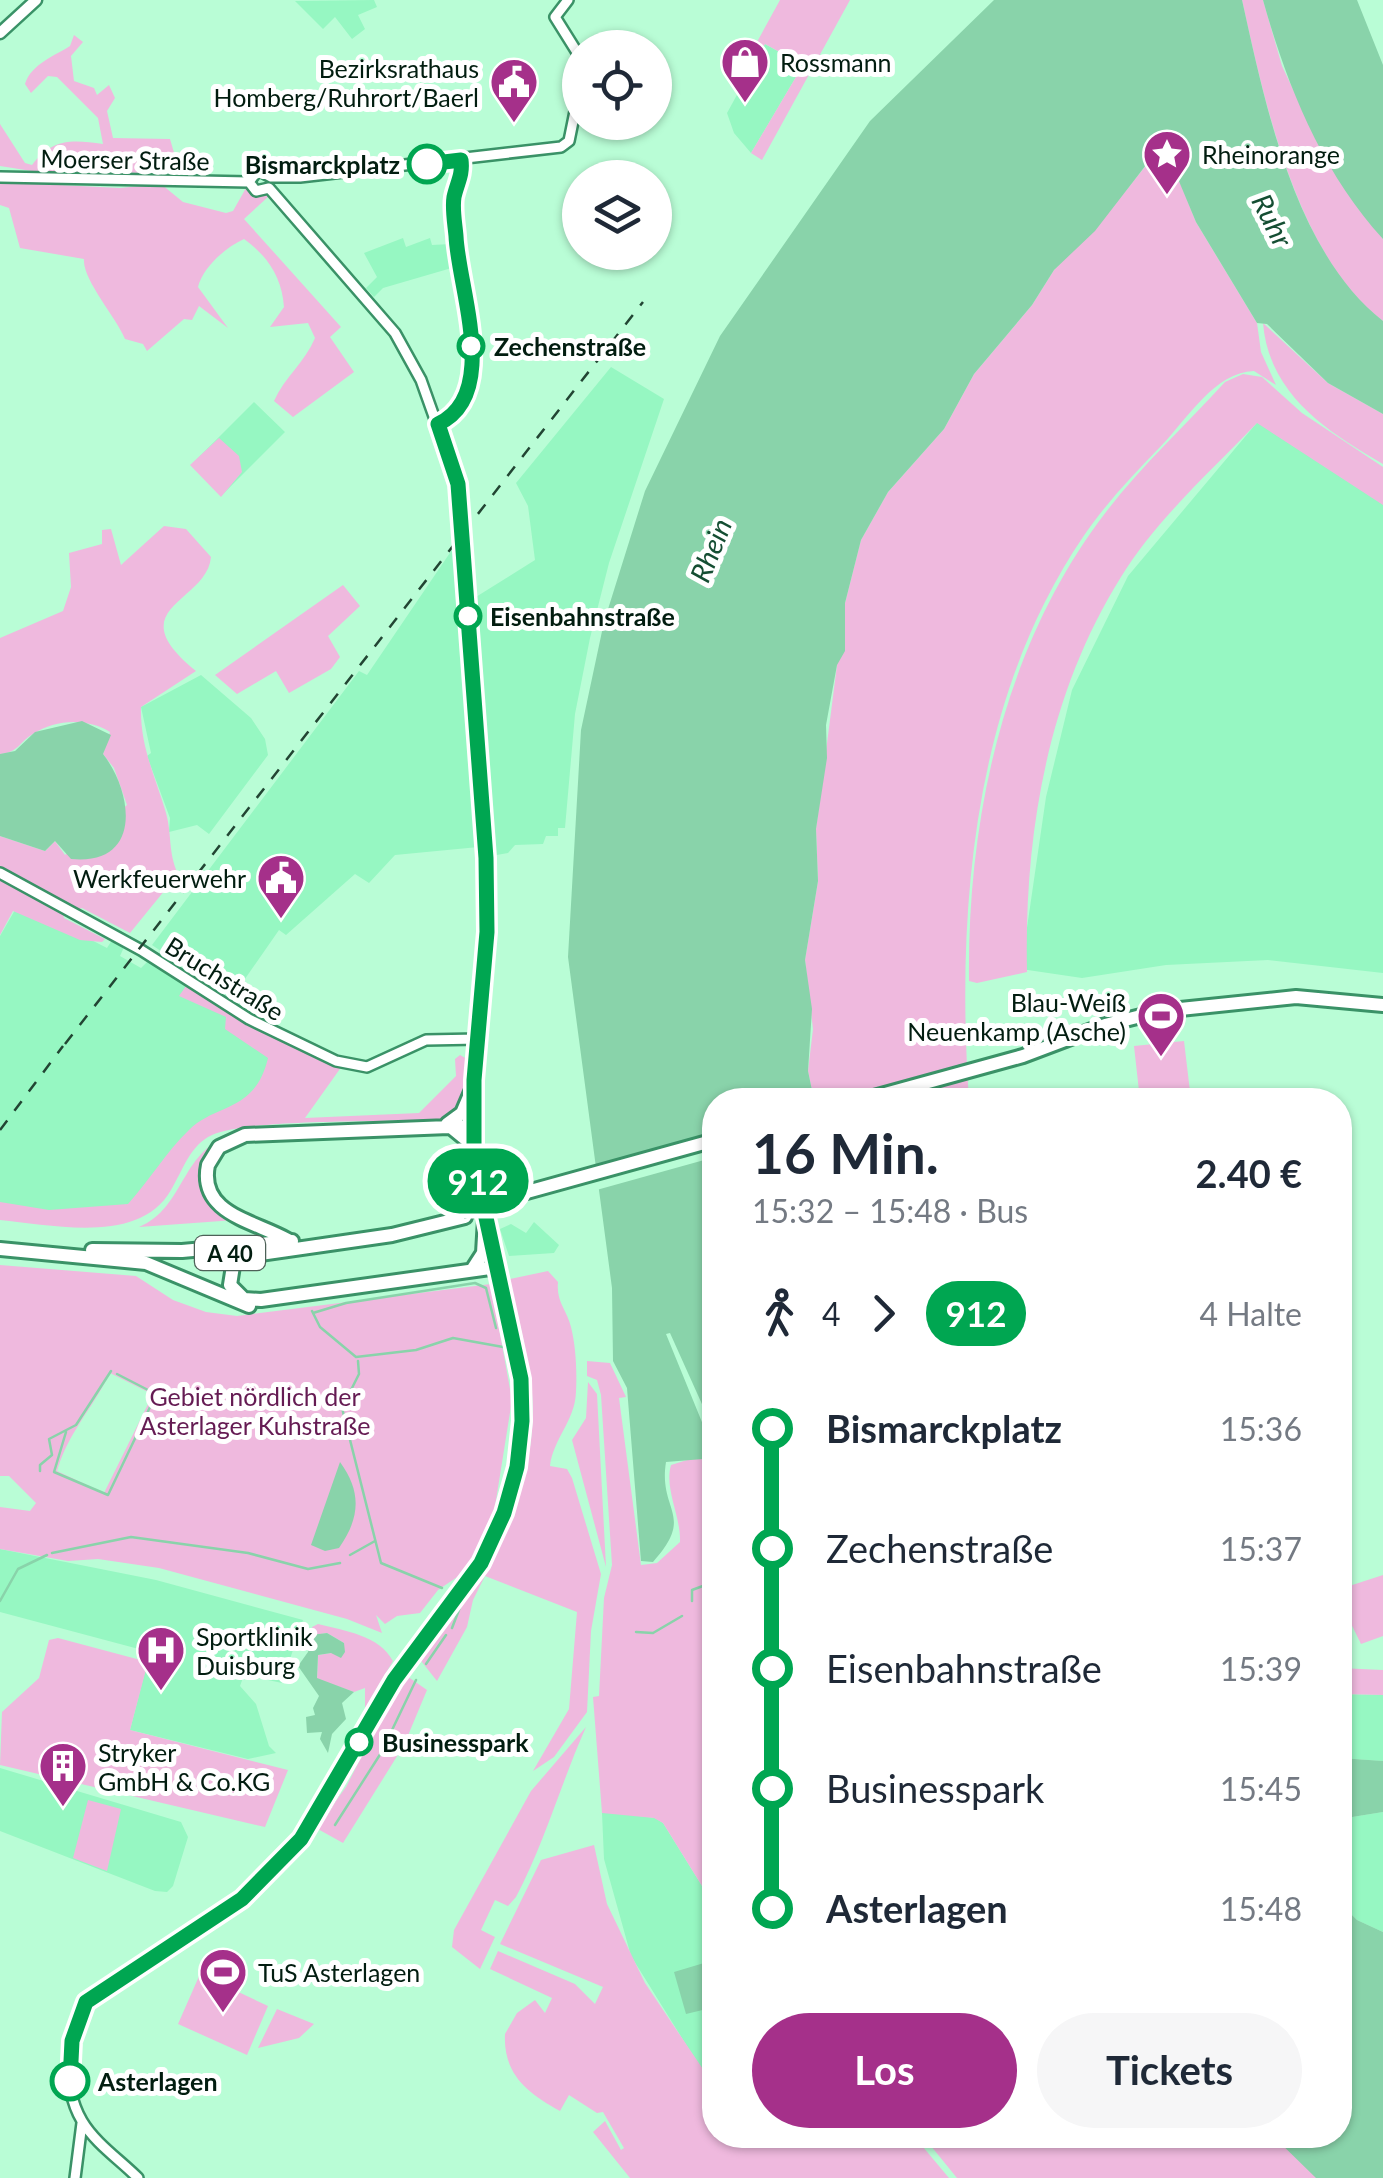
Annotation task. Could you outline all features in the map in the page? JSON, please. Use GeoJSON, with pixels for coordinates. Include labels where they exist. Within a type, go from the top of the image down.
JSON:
{"type":"FeatureCollection","features":[{"type":"Feature","properties":{"kind":"highway"},"geometry":{"type":"LineString","coordinates":[[912,1088],[986,1070],[1106,1025],[1206,1004],[1296,998],[1383,1005]]}},
{"type":"Feature","properties":{"kind":"highway"},"geometry":{"type":"LineString","coordinates":[[928,1088],[1107,1030],[1207,1010],[1296,1005],[1383,1013]]}},
{"type":"Feature","properties":{"kind":"highway"},"geometry":{"type":"LineString","coordinates":[[448,1126],[462,1113],[474,1085]]}},
{"type":"Feature","properties":{"kind":"highway"},"geometry":{"type":"LineString","coordinates":[[290,1241],[215,1202],[206,1176],[219,1147],[245,1135],[474,1124]]}},
{"type":"Feature","properties":{"kind":"highway"},"geometry":{"type":"LineString","coordinates":[[448,1126],[465,1134],[474,1146]]}},
{"type":"Feature","properties":{"kind":"highway","name":"A 40"},"geometry":{"type":"LineString","coordinates":[[0,1246],[139,1252],[290,1241],[393,1227],[463,1213],[702,1144]]}},
{"type":"Feature","properties":{"kind":"highway","name":"A 40"},"geometry":{"type":"LineString","coordinates":[[0,1246],[98,1258],[185,1256],[362,1239],[702,1151]]}},
{"type":"Feature","properties":{"kind":"highway"},"geometry":{"type":"LineString","coordinates":[[470,1272],[483,1254],[486,1218]]}},
{"type":"Feature","properties":{"kind":"highway"},"geometry":{"type":"LineString","coordinates":[[362,1239],[247,1256],[233,1266],[230,1284],[244,1300],[261,1300],[498,1270]]}},
{"type":"Feature","properties":{"kind":"highway"},"geometry":{"type":"LineString","coordinates":[[98,1258],[146,1263],[173,1272],[232,1303],[254,1306],[498,1270]]}},
{"type":"Feature","properties":{"kind":"main road"},"geometry":{"type":"LineString","coordinates":[[0,33],[36,0]]}},
{"type":"Feature","properties":{"kind":"main road"},"geometry":{"type":"LineString","coordinates":[[563,30],[555,18],[568,0]]}},
{"type":"Feature","properties":{"kind":"main road","name":"Moerser Straße"},"geometry":{"type":"LineString","coordinates":[[0,177],[249,182],[256,191],[270,182],[566,145],[567,140]]}},
{"type":"Feature","properties":{"kind":"main road"},"geometry":{"type":"LineString","coordinates":[[76,2178],[82,2120],[68,2060],[86,2002],[220,1915],[289,1854],[338,1782],[407,1661],[481,1563],[504,1513],[517,1467],[522,1394],[474,1146],[474,1085],[488,895],[456,472],[421,380],[395,333],[270,182],[258,170],[249,182]]}},
{"type":"Feature","properties":{"kind":"main road","name":"Bruchstraße"},"geometry":{"type":"LineString","coordinates":[[0,873],[129,942],[249,1019],[320,1056],[367,1067],[436,1038],[454,1038]]}},
{"type":"Feature","properties":{"kind":"main road"},"geometry":{"type":"LineString","coordinates":[[454,1038],[472,1026],[480,1012]]}},
{"type":"Feature","properties":{"kind":"main road"},"geometry":{"type":"LineString","coordinates":[[454,1038],[478,1039]]}},
{"type":"Feature","properties":{"kind":"main road"},"geometry":{"type":"LineString","coordinates":[[82,2120],[138,2178]]}},
{"type":"Feature","properties":{"kind":"main road"},"geometry":{"type":"LineString","coordinates":[[82,2147],[96,2138]]}},
{"type":"Feature","properties":{"kind":"main road"},"geometry":{"type":"LineString","coordinates":[[79,2164],[96,2138]]}},
{"type":"Feature","properties":{"kind":"shaded area"},"geometry":{"type":"Polygon","coordinates":[[[374,0],[377,7],[358,15],[365,29],[352,39],[335,17],[323,29],[295,1],[374,0]]]}},
{"type":"Feature","properties":{"kind":"shaded area"},"geometry":{"type":"Polygon","coordinates":[[[765,44],[803,65],[751,153],[734,133],[727,113],[765,44]]]}},
{"type":"Feature","properties":{"kind":"shaded area"},"geometry":{"type":"Polygon","coordinates":[[[403,238],[406,247],[430,238],[432,245],[451,244],[455,267],[383,288],[374,297],[366,288],[377,277],[364,253],[403,238]]]}},
{"type":"Feature","properties":{"kind":"shaded area"},"geometry":{"type":"Polygon","coordinates":[[[611,367],[664,399],[609,563],[590,638],[575,714],[565,828],[558,828],[558,836],[546,836],[543,844],[515,845],[508,853],[491,856],[489,846],[395,855],[369,883],[355,874],[286,935],[279,930],[231,999],[152,945],[359,671],[367,675],[458,541],[463,605],[535,560],[528,506],[516,483],[611,367]]]}},
{"type":"Feature","properties":{"kind":"shaded area"},"geometry":{"type":"Polygon","coordinates":[[[254,402],[285,432],[222,495],[191,465],[254,402]]]}},
{"type":"Feature","properties":{"kind":"shaded area"},"geometry":{"type":"Polygon","coordinates":[[[1265,413],[1383,486],[1383,973],[1268,960],[1166,965],[1082,978],[1021,969],[1046,797],[1072,690],[1128,576],[1265,413]]]}},
{"type":"Feature","properties":{"kind":"shaded area"},"geometry":{"type":"Polygon","coordinates":[[[201,675],[251,718],[265,739],[268,755],[209,834],[197,825],[169,832],[170,818],[147,756],[151,753],[141,707],[201,675]]]}},
{"type":"Feature","properties":{"kind":"shaded area"},"geometry":{"type":"Polygon","coordinates":[[[19,903],[107,948],[112,940],[124,947],[120,956],[141,968],[150,959],[295,1050],[242,1120],[208,1130],[137,1209],[0,1213],[0,936],[19,903]]]}},
{"type":"Feature","properties":{"kind":"shaded area"},"geometry":{"type":"Polygon","coordinates":[[[534,1222],[559,1245],[554,1253],[509,1256],[500,1229],[511,1224],[526,1233],[534,1222]]]}},
{"type":"Feature","properties":{"kind":"shaded area"},"geometry":{"type":"Polygon","coordinates":[[[0,1549],[156,1580],[303,1620],[282,1683],[244,1675],[240,1686],[256,1704],[269,1746],[276,1753],[248,1759],[130,1730],[150,1652],[0,1612],[0,1549]]]}},
{"type":"Feature","properties":{"kind":"shaded area"},"geometry":{"type":"Polygon","coordinates":[[[1352,1694],[1383,1695],[1383,1761],[1352,1759],[1352,1694]]]}},
{"type":"Feature","properties":{"kind":"shaded area"},"geometry":{"type":"Polygon","coordinates":[[[0,1768],[181,1822],[188,1837],[173,1886],[167,1892],[155,1891],[0,1831],[0,1768]]]}},
{"type":"Feature","properties":{"kind":"shaded area"},"geometry":{"type":"Polygon","coordinates":[[[1383,1812],[1383,1932],[1352,1915],[1352,1817],[1383,1812]]]}},
{"type":"Feature","properties":{"kind":"shaded area"},"geometry":{"type":"Polygon","coordinates":[[[602,1813],[655,1818],[663,1823],[702,1886],[702,2070],[631,1956],[604,1859],[602,1813]]]}},
{"type":"Feature","properties":{"kind":"green space"},"geometry":{"type":"Polygon","coordinates":[[[780,0],[850,0],[762,160],[751,153],[803,65],[765,44],[748,74],[741,71],[780,0]]]}},
{"type":"Feature","properties":{"kind":"green space"},"geometry":{"type":"Polygon","coordinates":[[[1242,0],[1263,0],[1282,66],[1328,163],[1383,239],[1383,321],[1353,293],[1306,218],[1274,129],[1242,0]]]}},
{"type":"Feature","properties":{"kind":"green space"},"geometry":{"type":"Polygon","coordinates":[[[74,35],[83,42],[71,56],[74,81],[94,88],[97,95],[109,85],[115,98],[107,111],[113,138],[170,139],[177,163],[164,173],[38,172],[0,166],[0,124],[25,163],[32,165],[48,149],[64,142],[103,144],[98,118],[57,77],[48,76],[31,93],[25,84],[38,66],[70,46],[74,35]]]}},
{"type":"Feature","properties":{"kind":"green space"},"geometry":{"type":"Polygon","coordinates":[[[1164,143],[1196,222],[1257,323],[1261,352],[1276,385],[1254,371],[1240,373],[1214,388],[1111,501],[1083,537],[1046,600],[1017,667],[995,736],[980,808],[970,881],[966,955],[968,1088],[812,1088],[808,1071],[813,1029],[805,960],[818,881],[816,829],[845,603],[861,540],[888,492],[944,429],[974,374],[1032,305],[1054,270],[1108,213],[1164,143]]]}},
{"type":"Feature","properties":{"kind":"green space"},"geometry":{"type":"Polygon","coordinates":[[[0,182],[120,188],[161,184],[183,202],[226,213],[233,211],[246,188],[269,196],[244,219],[341,327],[330,337],[354,372],[293,417],[274,401],[315,338],[308,323],[270,327],[284,307],[280,287],[267,260],[244,239],[216,258],[198,287],[228,328],[199,306],[192,320],[184,319],[147,351],[143,344],[125,339],[88,277],[84,259],[20,248],[9,208],[0,205],[0,182]]]}},
{"type":"Feature","properties":{"kind":"green space"},"geometry":{"type":"Polygon","coordinates":[[[1263,323],[1328,383],[1383,414],[1383,464],[1341,438],[1304,408],[1276,370],[1263,323]]]}},
{"type":"Feature","properties":{"kind":"green space"},"geometry":{"type":"Polygon","coordinates":[[[1243,374],[1262,377],[1302,413],[1383,467],[1383,505],[1257,423],[1167,516],[1135,556],[1096,622],[1058,718],[1036,818],[1030,869],[1027,972],[977,983],[969,981],[975,857],[985,795],[999,734],[1042,617],[1071,563],[1120,495],[1225,382],[1243,374]]]}},
{"type":"Feature","properties":{"kind":"green space"},"geometry":{"type":"Polygon","coordinates":[[[219,438],[239,456],[242,472],[221,497],[190,465],[219,438]]]}},
{"type":"Feature","properties":{"kind":"green space"},"geometry":{"type":"Polygon","coordinates":[[[164,526],[186,529],[211,557],[206,572],[165,619],[164,633],[174,650],[196,671],[141,707],[146,748],[166,813],[178,874],[130,933],[82,908],[63,914],[64,918],[105,939],[102,942],[80,940],[13,911],[0,935],[0,836],[45,851],[55,841],[65,855],[127,805],[114,768],[103,754],[110,732],[101,727],[82,723],[52,725],[11,752],[0,754],[0,638],[63,611],[71,587],[69,553],[102,544],[102,530],[111,529],[121,565],[164,526]]]}},
{"type":"Feature","properties":{"kind":"green space"},"geometry":{"type":"Polygon","coordinates":[[[343,585],[360,606],[328,636],[340,657],[331,669],[289,693],[276,671],[237,694],[215,675],[343,585]]]}},
{"type":"Feature","properties":{"kind":"green space"},"geometry":{"type":"Polygon","coordinates":[[[186,986],[250,1024],[342,1066],[305,1118],[419,1113],[456,1076],[455,1059],[460,1055],[467,1059],[463,1101],[450,1120],[290,1123],[212,1135],[193,1152],[157,1207],[139,1219],[117,1225],[69,1227],[0,1220],[0,1202],[49,1210],[128,1204],[189,1130],[254,1089],[268,1058],[225,1029],[226,1017],[179,996],[186,986]]]}},
{"type":"Feature","properties":{"kind":"green space","name":"Blau-Weiß Neuenkamp (Asche)"},"geometry":{"type":"Polygon","coordinates":[[[1184,1041],[1190,1088],[1139,1088],[1134,1046],[1184,1041]]]}},
{"type":"Feature","properties":{"kind":"green space"},"geometry":{"type":"Polygon","coordinates":[[[235,1135],[203,1178],[235,1220],[139,1227],[166,1206],[204,1151],[235,1135]]]}},
{"type":"Feature","properties":{"kind":"green space","name":"Gebiet nördlich der Asterlager Kuhstraße"},"geometry":{"type":"Polygon","coordinates":[[[0,1265],[136,1276],[173,1300],[206,1312],[237,1316],[491,1284],[512,1400],[493,1519],[469,1569],[438,1590],[420,1613],[397,1616],[385,1624],[376,1615],[382,1633],[347,1619],[159,1568],[98,1559],[68,1561],[0,1549],[0,1507],[30,1511],[36,1503],[9,1476],[0,1476],[0,1265]],[[110,1373],[67,1445],[57,1471],[104,1493],[151,1398],[148,1392],[110,1373]]]}},
{"type":"Feature","properties":{"kind":"green space"},"geometry":{"type":"Polygon","coordinates":[[[548,1271],[558,1282],[560,1301],[571,1327],[576,1376],[575,1402],[550,1466],[567,1469],[572,1478],[601,1574],[591,1631],[587,1712],[554,1757],[533,1771],[569,1709],[577,1612],[485,1576],[473,1600],[467,1627],[437,1681],[418,1657],[483,1568],[516,1502],[532,1431],[532,1393],[510,1279],[548,1271]]]}},
{"type":"Feature","properties":{"kind":"green space"},"geometry":{"type":"Polygon","coordinates":[[[587,1361],[610,1363],[626,1397],[619,1398],[641,1565],[657,1563],[680,1542],[670,1484],[671,1465],[700,1456],[702,1459],[702,1886],[663,1823],[654,1818],[602,1813],[593,1697],[599,1696],[604,1598],[612,1565],[601,1395],[597,1380],[587,1376],[587,1361]]]}},
{"type":"Feature","properties":{"kind":"green space"},"geometry":{"type":"Polygon","coordinates":[[[588,1382],[597,1394],[606,1567],[572,1440],[586,1418],[588,1382]]]}},
{"type":"Feature","properties":{"kind":"green space"},"geometry":{"type":"Polygon","coordinates":[[[1383,1575],[1383,1636],[1361,1644],[1352,1626],[1352,1585],[1383,1575]]]}},
{"type":"Feature","properties":{"kind":"green space"},"geometry":{"type":"Polygon","coordinates":[[[318,1624],[370,1640],[393,1661],[365,1708],[365,1688],[354,1692],[317,1679],[318,1655],[331,1653],[344,1643],[327,1633],[315,1635],[312,1627],[318,1624]]]}},
{"type":"Feature","properties":{"kind":"green space"},"geometry":{"type":"Polygon","coordinates":[[[58,1638],[148,1662],[130,1730],[288,1770],[265,1827],[0,1765],[2,1712],[39,1678],[49,1640],[58,1638]]]}},
{"type":"Feature","properties":{"kind":"green space"},"geometry":{"type":"Polygon","coordinates":[[[1352,1669],[1383,1670],[1383,1695],[1352,1694],[1352,1669]]]}},
{"type":"Feature","properties":{"kind":"green space"},"geometry":{"type":"Polygon","coordinates":[[[404,1674],[427,1690],[404,1745],[343,1843],[316,1828],[346,1787],[404,1674]]]}},
{"type":"Feature","properties":{"kind":"green space"},"geometry":{"type":"Polygon","coordinates":[[[586,1727],[516,1897],[508,1906],[495,1900],[481,1930],[495,1937],[480,1969],[452,1947],[454,1930],[531,1791],[586,1727]]]}},
{"type":"Feature","properties":{"kind":"green space"},"geometry":{"type":"Polygon","coordinates":[[[88,1800],[121,1809],[107,1871],[73,1858],[88,1800]]]}},
{"type":"Feature","properties":{"kind":"green space"},"geometry":{"type":"Polygon","coordinates":[[[594,1845],[607,1904],[645,1983],[702,2068],[702,2148],[924,2148],[949,2178],[630,2178],[593,2132],[605,2121],[621,2150],[624,2148],[603,2112],[597,2113],[569,2095],[560,2111],[519,2081],[508,2060],[505,2034],[517,2013],[535,2000],[545,2013],[552,1998],[490,1969],[498,1951],[575,1984],[595,2004],[603,1987],[500,1944],[541,1860],[594,1845]]]}},
{"type":"Feature","properties":{"kind":"green space","name":"TuS Asterlagen"},"geometry":{"type":"Polygon","coordinates":[[[200,1974],[268,2006],[247,2055],[178,2024],[200,1974]]]}},
{"type":"Feature","properties":{"kind":"green space"},"geometry":{"type":"Polygon","coordinates":[[[277,2009],[314,2024],[299,2038],[258,2048],[277,2009]]]}},
{"type":"Feature","properties":{"kind":"green space"},"geometry":{"type":"Polygon","coordinates":[[[933,2148],[1294,2148],[1323,2178],[957,2178],[933,2148]]]}},
{"type":"Feature","properties":{"kind":"water"},"geometry":{"type":"Polygon","coordinates":[[[994,0],[1242,0],[1274,129],[1306,217],[1353,292],[1383,321],[1383,414],[1328,383],[1267,324],[1257,323],[1196,222],[1163,143],[1095,231],[1054,270],[1032,305],[974,374],[944,429],[888,492],[861,540],[845,603],[845,651],[837,665],[826,725],[827,758],[816,829],[818,881],[805,960],[812,1009],[808,1071],[812,1088],[702,1088],[702,1404],[670,1333],[666,1334],[702,1422],[702,1459],[666,1462],[672,1533],[653,1562],[641,1561],[627,1388],[613,1361],[612,1288],[568,957],[581,730],[604,622],[645,491],[720,336],[870,121],[994,0]]]}},
{"type":"Feature","properties":{"kind":"water"},"geometry":{"type":"Polygon","coordinates":[[[1263,0],[1357,0],[1383,65],[1383,239],[1342,185],[1309,127],[1263,0]]]}},
{"type":"Feature","properties":{"kind":"water"},"geometry":{"type":"Polygon","coordinates":[[[82,721],[111,735],[103,754],[121,788],[125,807],[120,839],[110,851],[94,858],[71,859],[55,841],[45,851],[0,836],[0,754],[15,751],[35,732],[82,721]]]}},
{"type":"Feature","properties":{"kind":"water"},"geometry":{"type":"Polygon","coordinates":[[[340,1462],[352,1484],[356,1505],[351,1526],[339,1548],[325,1551],[311,1545],[340,1462]]]}},
{"type":"Feature","properties":{"kind":"water"},"geometry":{"type":"Polygon","coordinates":[[[327,1633],[344,1643],[345,1652],[341,1658],[331,1653],[318,1655],[317,1678],[354,1692],[342,1703],[346,1719],[332,1734],[328,1753],[320,1739],[322,1732],[307,1733],[306,1717],[315,1715],[313,1708],[319,1696],[298,1666],[308,1652],[311,1635],[327,1633]]]}},
{"type":"Feature","properties":{"kind":"water"},"geometry":{"type":"Polygon","coordinates":[[[1352,1759],[1383,1761],[1383,1812],[1352,1817],[1352,1759]]]}},
{"type":"Feature","properties":{"kind":"water"},"geometry":{"type":"Polygon","coordinates":[[[1352,1915],[1383,1932],[1383,2178],[1316,2178],[1285,2148],[1352,2148],[1352,1915]]]}},
{"type":"Feature","properties":{"kind":"water"},"geometry":{"type":"Polygon","coordinates":[[[702,1964],[702,2010],[686,2014],[674,1972],[702,1964]]]}},
{"type":"Feature","properties":{"kind":"pier"},"geometry":{"type":"Polygon","coordinates":[[[702,1140],[702,1161],[593,1191],[590,1170],[702,1140]]]}},
{"type":"Feature","properties":{"kind":"waterway"},"geometry":{"type":"LineString","coordinates":[[313,1313],[346,1303],[475,1283],[486,1288],[496,1328]]}},
{"type":"Feature","properties":{"kind":"waterway"},"geometry":{"type":"LineString","coordinates":[[312,1311],[320,1327],[356,1357],[416,1350],[453,1338],[503,1347]]}},
{"type":"Feature","properties":{"kind":"waterway"},"geometry":{"type":"LineString","coordinates":[[358,1361],[359,1374],[342,1408],[381,1563],[442,1588]]}},
{"type":"Feature","properties":{"kind":"waterway"},"geometry":{"type":"LineString","coordinates":[[40,1471],[40,1465],[52,1455],[49,1439],[76,1425],[111,1371]]}},
{"type":"Feature","properties":{"kind":"waterway"},"geometry":{"type":"LineString","coordinates":[[117,1374],[150,1391]]}},
{"type":"Feature","properties":{"kind":"waterway"},"geometry":{"type":"LineString","coordinates":[[66,1432],[54,1472],[108,1495],[151,1405]]}},
{"type":"Feature","properties":{"kind":"waterway"},"geometry":{"type":"LineString","coordinates":[[52,1553],[131,1537],[248,1553],[308,1569],[340,1563]]}},
{"type":"Feature","properties":{"kind":"waterway"},"geometry":{"type":"LineString","coordinates":[[350,1555],[375,1541]]}},
{"type":"Feature","properties":{"kind":"waterway"},"geometry":{"type":"LineString","coordinates":[[0,1601],[18,1569],[47,1555]]}},
{"type":"Feature","properties":{"kind":"waterway"},"geometry":{"type":"LineString","coordinates":[[692,1601],[692,1590],[702,1586]]}},
{"type":"Feature","properties":{"kind":"waterway"},"geometry":{"type":"LineString","coordinates":[[452,1628],[462,1602]]}},
{"type":"Feature","properties":{"kind":"waterway"},"geometry":{"type":"LineString","coordinates":[[636,1632],[653,1633],[682,1616]]}},
{"type":"Feature","properties":{"kind":"waterway"},"geometry":{"type":"LineString","coordinates":[[426,1664],[446,1635]]}},
{"type":"Feature","properties":{"kind":"waterway"},"geometry":{"type":"LineString","coordinates":[[335,1825],[381,1753],[416,1680]]}},
{"type":"Feature","properties":{"kind":"railway"},"geometry":{"type":"LineString","coordinates":[[65,1044],[643,302]]}},
{"type":"Feature","properties":{"kind":"railway"},"geometry":{"type":"LineString","coordinates":[[0,1130],[63,1046]]}},
{"type":"Feature","properties":{"kind":"bus line","name":"912"},"geometry":{"type":"LineString","coordinates":[[70,2081],[68,2060],[77,2020],[86,2002],[242,1899],[301,1839],[338,1782],[394,1680],[481,1563],[495,1538],[517,1467],[521,1379],[474,1146],[474,1080],[488,895],[475,759],[458,484],[438,424],[454,414],[472,370],[470,319],[456,243],[454,196],[462,173],[461,160],[427,164]]}},
{"type":"Feature","properties":{"kind":"place","name":"Rossmann"},"geometry":{"type":"Point","coordinates":[745,104]}},
{"type":"Feature","properties":{"kind":"place","name":"Bezirksrathaus Homberg/Ruhrort/Baerl"},"geometry":{"type":"Point","coordinates":[514,124]}},
{"type":"Feature","properties":{"kind":"place","name":"Bismarckplatz"},"geometry":{"type":"Point","coordinates":[427,164]}},
{"type":"Feature","properties":{"kind":"place","name":"Rheinorange"},"geometry":{"type":"Point","coordinates":[1167,196]}},
{"type":"Feature","properties":{"kind":"place","name":"Zechenstraße"},"geometry":{"type":"Point","coordinates":[471,346]}},
{"type":"Feature","properties":{"kind":"place","name":"Eisenbahnstraße"},"geometry":{"type":"Point","coordinates":[468,616]}},
{"type":"Feature","properties":{"kind":"place","name":"Werkfeuerwehr"},"geometry":{"type":"Point","coordinates":[281,920]}},
{"type":"Feature","properties":{"kind":"place","name":"Blau-Weiß Neuenkamp (Asche)"},"geometry":{"type":"Point","coordinates":[1161,1058]}},
{"type":"Feature","properties":{"kind":"place","name":"Sportklinik Duisburg"},"geometry":{"type":"Point","coordinates":[161,1692]}},
{"type":"Feature","properties":{"kind":"place","name":"Businesspark"},"geometry":{"type":"Point","coordinates":[359,1742]}},
{"type":"Feature","properties":{"kind":"place","name":"Stryker GmbH & Co.KG"},"geometry":{"type":"Point","coordinates":[63,1808]}},
{"type":"Feature","properties":{"kind":"place","name":"TuS Asterlagen"},"geometry":{"type":"Point","coordinates":[223,2014]}},
{"type":"Feature","properties":{"kind":"place","name":"Asterlagen"},"geometry":{"type":"Point","coordinates":[70,2081]}},
{"type":"Feature","properties":{"kind":"water label","name":"Ruhr"},"geometry":{"type":"Point","coordinates":[1273,220]}},
{"type":"Feature","properties":{"kind":"water label","name":"Rhein"},"geometry":{"type":"Point","coordinates":[710,550]}}]}
